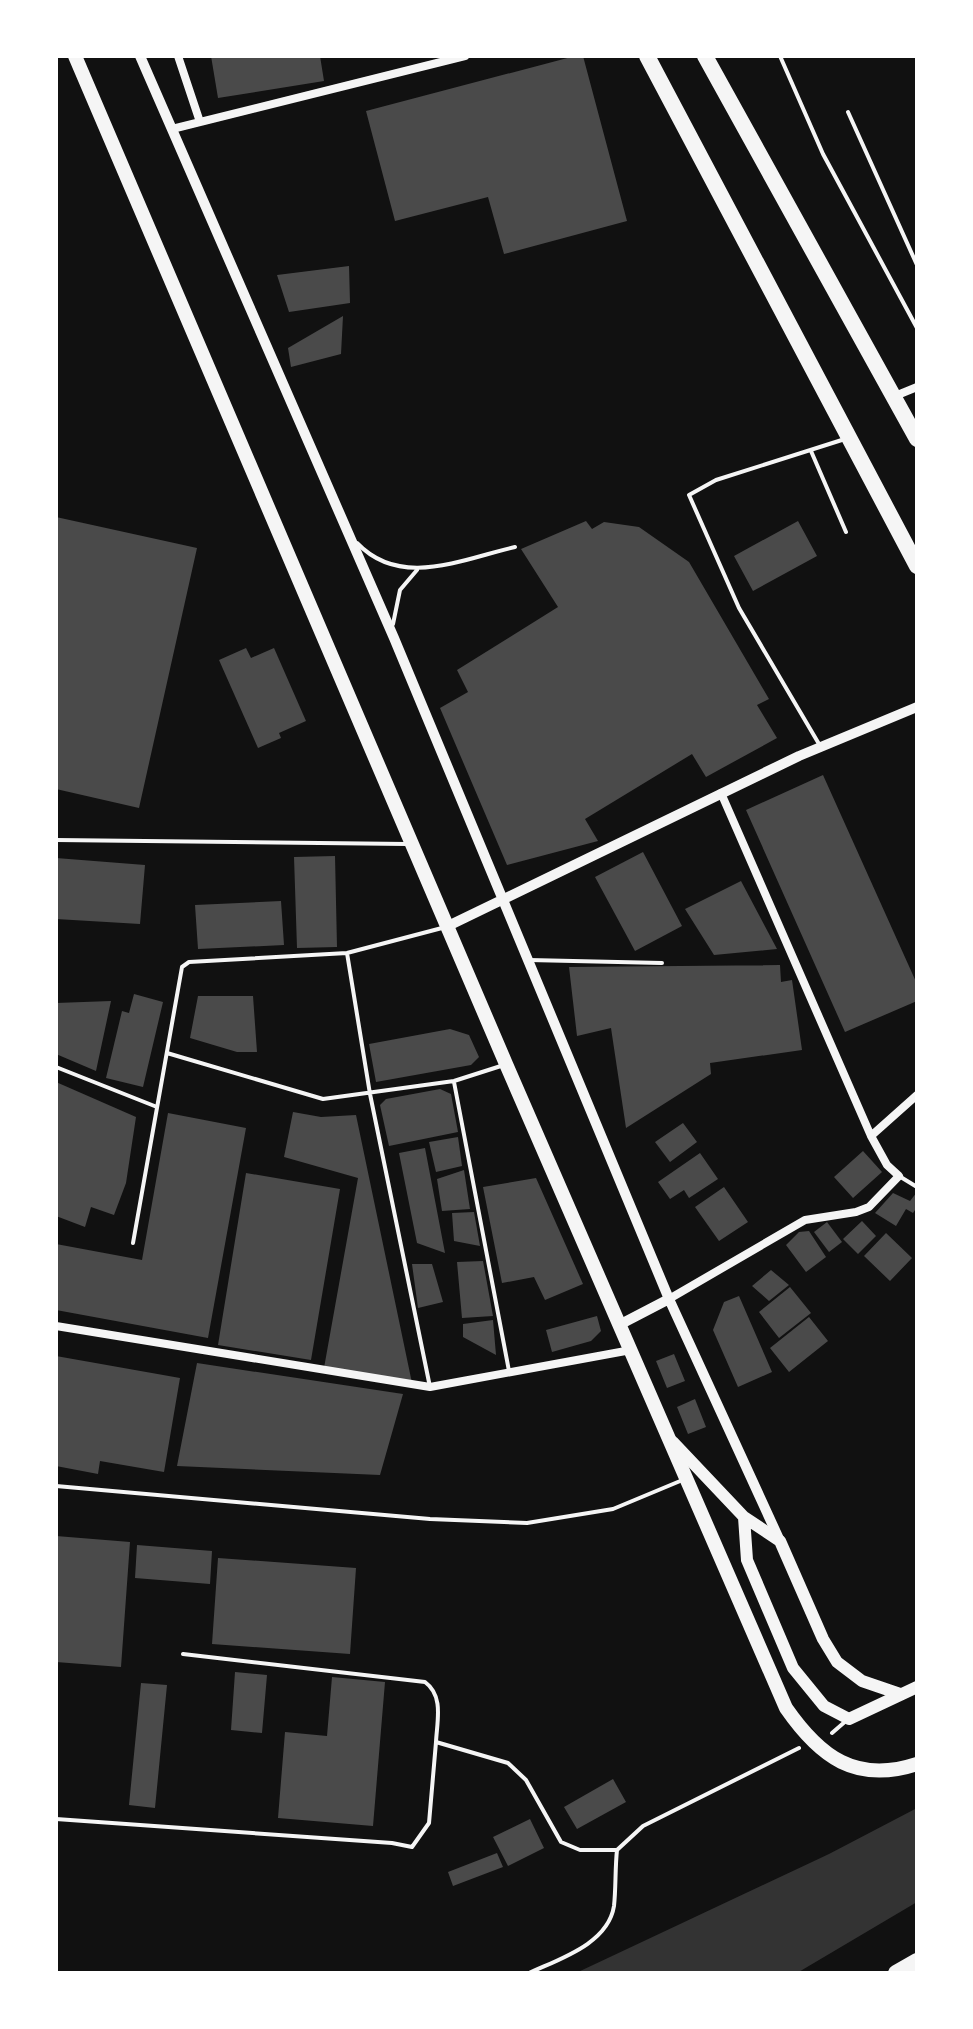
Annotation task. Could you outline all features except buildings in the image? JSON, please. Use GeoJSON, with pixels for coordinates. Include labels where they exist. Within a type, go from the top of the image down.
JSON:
{"type":"FeatureCollection","features":[{"type":"Feature","properties":{"kind":"highway"},"geometry":{"type":"LineString","coordinates":[[75,56],[506,1064],[786,1708],[808,1740],[837,1760],[865,1771],[897,1770],[917,1764]]}},
{"type":"Feature","properties":{"kind":"highway"},"geometry":{"type":"LineString","coordinates":[[647,56],[917,566]]}},
{"type":"Feature","properties":{"kind":"highway"},"geometry":{"type":"LineString","coordinates":[[705,56],[917,439]]}},
{"type":"Feature","properties":{"kind":"highway"},"geometry":{"type":"LineString","coordinates":[[896,1973],[917,1961]]}},
{"type":"Feature","properties":{"kind":"main road"},"geometry":{"type":"LineString","coordinates":[[668,1437],[744,1517],[780,1541],[823,1639],[837,1662],[862,1681],[900,1694]]}},
{"type":"Feature","properties":{"kind":"main road"},"geometry":{"type":"LineString","coordinates":[[744,1517],[747,1560],[793,1668],[824,1706],[849,1719],[917,1687]]}},
{"type":"Feature","properties":{"kind":"street"},"geometry":{"type":"LineString","coordinates":[[140,56],[394,638],[669,1299],[780,1541]]}},
{"type":"Feature","properties":{"kind":"street"},"geometry":{"type":"LineString","coordinates":[[178,56],[200,122]]}},
{"type":"Feature","properties":{"kind":"street"},"geometry":{"type":"LineString","coordinates":[[172,129],[465,56]]}},
{"type":"Feature","properties":{"kind":"street"},"geometry":{"type":"LineString","coordinates":[[895,396],[917,387]]}},
{"type":"Feature","properties":{"kind":"street"},"geometry":{"type":"LineString","coordinates":[[448,926],[505,902],[820,746],[917,707]]}},
{"type":"Feature","properties":{"kind":"street"},"geometry":{"type":"LineString","coordinates":[[619,1325],[805,1220],[869,1207],[899,1176],[887,1165],[871,1136],[721,793]]}},
{"type":"Feature","properties":{"kind":"street"},"geometry":{"type":"LineString","coordinates":[[871,1136],[917,1095]]}},
{"type":"Feature","properties":{"kind":"street"},"geometry":{"type":"LineString","coordinates":[[56,1326],[430,1387],[631,1350]]}},
{"type":"Feature","properties":{"kind":"lane"},"geometry":{"type":"LineString","coordinates":[[780,56],[823,154],[917,328]]}},
{"type":"Feature","properties":{"kind":"lane"},"geometry":{"type":"LineString","coordinates":[[848,112],[917,265]]}},
{"type":"Feature","properties":{"kind":"lane"},"geometry":{"type":"LineString","coordinates":[[820,746],[739,608],[689,495],[716,480],[851,437]]}},
{"type":"Feature","properties":{"kind":"lane"},"geometry":{"type":"LineString","coordinates":[[811,451],[846,532]]}},
{"type":"Feature","properties":{"kind":"lane"},"geometry":{"type":"LineString","coordinates":[[348,533],[370,556],[395,568],[417,570],[515,547]]}},
{"type":"Feature","properties":{"kind":"lane"},"geometry":{"type":"LineString","coordinates":[[394,638],[392,614],[400,590],[417,570]]}},
{"type":"Feature","properties":{"kind":"lane"},"geometry":{"type":"LineString","coordinates":[[56,840],[413,844]]}},
{"type":"Feature","properties":{"kind":"lane"},"geometry":{"type":"LineString","coordinates":[[133,1243],[182,967],[189,962],[347,953],[448,926]]}},
{"type":"Feature","properties":{"kind":"lane"},"geometry":{"type":"LineString","coordinates":[[347,953],[370,1094],[430,1387]]}},
{"type":"Feature","properties":{"kind":"lane"},"geometry":{"type":"LineString","coordinates":[[527,960],[662,963]]}},
{"type":"Feature","properties":{"kind":"lane"},"geometry":{"type":"LineString","coordinates":[[167,1053],[323,1099],[454,1081],[506,1064]]}},
{"type":"Feature","properties":{"kind":"lane"},"geometry":{"type":"LineString","coordinates":[[56,1067],[157,1107]]}},
{"type":"Feature","properties":{"kind":"lane"},"geometry":{"type":"LineString","coordinates":[[454,1081],[509,1371]]}},
{"type":"Feature","properties":{"kind":"lane"},"geometry":{"type":"LineString","coordinates":[[899,1176],[917,1187]]}},
{"type":"Feature","properties":{"kind":"lane"},"geometry":{"type":"LineString","coordinates":[[56,1486],[430,1519],[527,1523],[613,1509],[689,1482]]}},
{"type":"Feature","properties":{"kind":"lane"},"geometry":{"type":"LineString","coordinates":[[56,1819],[392,1843],[412,1847],[429,1823],[436,1742],[438,1701],[425,1682],[183,1654]]}},
{"type":"Feature","properties":{"kind":"lane"},"geometry":{"type":"LineString","coordinates":[[832,1733],[849,1719]]}},
{"type":"Feature","properties":{"kind":"lane"},"geometry":{"type":"LineString","coordinates":[[436,1742],[508,1763],[526,1780],[561,1842],[580,1850],[617,1850]]}},
{"type":"Feature","properties":{"kind":"lane"},"geometry":{"type":"LineString","coordinates":[[529,1973],[598,1936],[610,1918],[617,1850],[643,1826],[799,1748]]}},
{"type":"Feature","properties":{"kind":"shaded area"},"geometry":{"type":"Polygon","coordinates":[[[917,1808],[917,1902],[797,1973],[576,1973],[829,1854],[917,1808]]]}}]}
